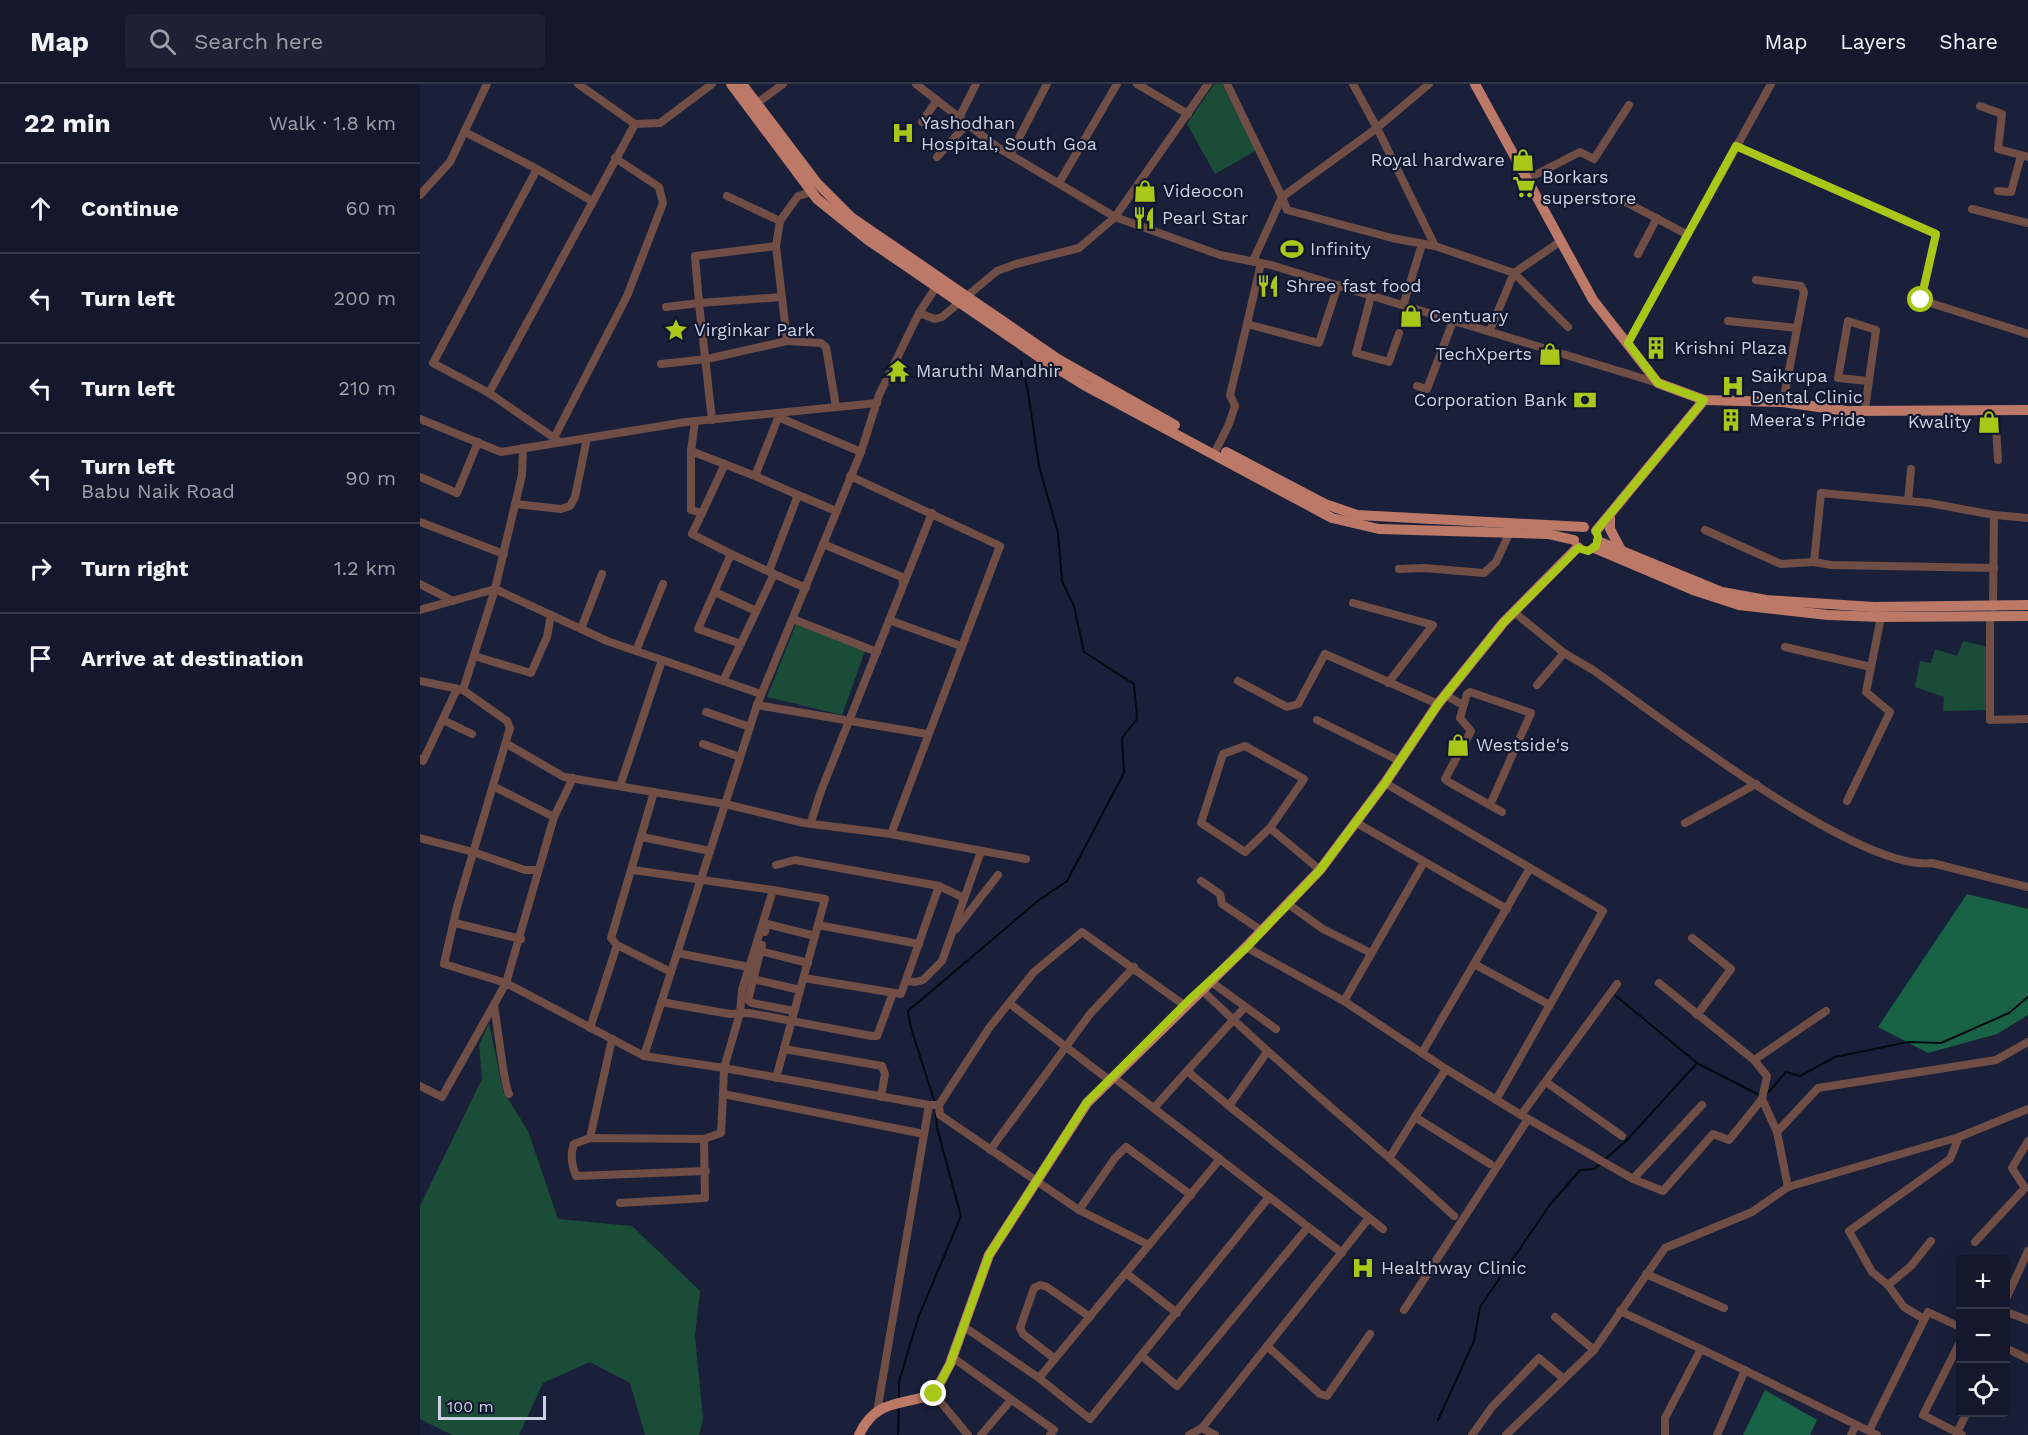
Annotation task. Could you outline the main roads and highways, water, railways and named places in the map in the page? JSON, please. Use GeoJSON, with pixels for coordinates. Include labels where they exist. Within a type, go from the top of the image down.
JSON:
{"type":"FeatureCollection","features":[{"type":"Feature","properties":{"kind":"main road"},"geometry":{"type":"LineString","coordinates":[[731,84],[812,192],[831,212],[868,240],[936,287],[964,300],[1058,359],[1216,448],[1325,504],[1357,515],[1584,527],[1596,540],[1693,590],[1739,605],[1881,617],[1992,612],[2028,605]]}},
{"type":"Feature","properties":{"kind":"main road"},"geometry":{"type":"LineString","coordinates":[[742,84],[831,199],[878,237],[1084,385],[1332,518],[1379,529],[1548,534],[1588,551],[1610,515],[1704,400]]}},
{"type":"Feature","properties":{"kind":"main road"},"geometry":{"type":"LineString","coordinates":[[1475,84],[1593,300],[1658,383],[1704,400],[1783,402],[1865,411],[2028,410]]}},
{"type":"Feature","properties":{"kind":"main road"},"geometry":{"type":"LineString","coordinates":[[1610,515],[1610,529],[1621,550]]}},
{"type":"Feature","properties":{"kind":"main road"},"geometry":{"type":"LineString","coordinates":[[859,1435],[876,1412],[890,1403],[917,1400],[934,1394],[942,1383],[989,1255],[1087,1102],[1184,1005],[1246,948],[1320,870],[1385,783],[1438,704],[1514,612],[1576,544],[1576,533],[1584,527]]}},
{"type":"Feature","properties":{"kind":"main road"},"geometry":{"type":"LineString","coordinates":[[1596,540],[1722,592],[1766,600],[1818,605],[1992,612],[2028,616]]}},
{"type":"Feature","properties":{"kind":"waterway"},"geometry":{"type":"LineString","coordinates":[[935,1103],[911,1028],[908,1011],[1039,900],[1067,881],[1124,773],[1122,738],[1137,719],[1134,684],[1084,652],[1074,606],[1062,581],[1058,533],[1039,466],[1021,361]]}},
{"type":"Feature","properties":{"kind":"waterway"},"geometry":{"type":"LineString","coordinates":[[1616,996],[1697,1063],[1761,1096]]}},
{"type":"Feature","properties":{"kind":"waterway"},"geometry":{"type":"LineString","coordinates":[[1766,1095],[1786,1072],[1800,1076],[1835,1057],[1908,1042],[1941,1043],[2009,1013],[2028,997]]}},
{"type":"Feature","properties":{"kind":"waterway"},"geometry":{"type":"LineString","coordinates":[[1438,1420],[1474,1341],[1480,1307],[1549,1206],[1580,1170],[1594,1169],[1627,1140],[1697,1063]]}},
{"type":"Feature","properties":{"kind":"waterway"},"geometry":{"type":"LineString","coordinates":[[899,1399],[899,1382],[918,1318],[961,1216],[937,1128],[936,1114]]}},
{"type":"Feature","properties":{"kind":"waterway"},"geometry":{"type":"LineString","coordinates":[[898,1435],[899,1405]]}},
{"type":"Feature","properties":{"kind":"place","name":"Yashodhan Hospital, South Goa"},"geometry":{"type":"Point","coordinates":[903,133]}},
{"type":"Feature","properties":{"kind":"place","name":"Royal hardware"},"geometry":{"type":"Point","coordinates":[1523,160]}},
{"type":"Feature","properties":{"kind":"place","name":"Borkars superstore"},"geometry":{"type":"Point","coordinates":[1524,187]}},
{"type":"Feature","properties":{"kind":"place","name":"Videocon"},"geometry":{"type":"Point","coordinates":[1145,191]}},
{"type":"Feature","properties":{"kind":"place","name":"Pearl Star"},"geometry":{"type":"Point","coordinates":[1144,218]}},
{"type":"Feature","properties":{"kind":"place","name":"Infinity"},"geometry":{"type":"Point","coordinates":[1292,249]}},
{"type":"Feature","properties":{"kind":"place","name":"Shree fast food"},"geometry":{"type":"Point","coordinates":[1268,286]}},
{"type":"Feature","properties":{"kind":"place","name":"Centuary"},"geometry":{"type":"Point","coordinates":[1411,316]}},
{"type":"Feature","properties":{"kind":"place","name":"Virginkar Park"},"geometry":{"type":"Point","coordinates":[676,330]}},
{"type":"Feature","properties":{"kind":"place","name":"Krishni Plaza"},"geometry":{"type":"Point","coordinates":[1656,348]}},
{"type":"Feature","properties":{"kind":"place","name":"TechXperts"},"geometry":{"type":"Point","coordinates":[1550,354]}},
{"type":"Feature","properties":{"kind":"place","name":"Maruthi Mandhir"},"geometry":{"type":"Point","coordinates":[898,371]}},
{"type":"Feature","properties":{"kind":"place","name":"Saikrupa Dental Clinic"},"geometry":{"type":"Point","coordinates":[1733,386]}},
{"type":"Feature","properties":{"kind":"place","name":"Corporation Bank"},"geometry":{"type":"Point","coordinates":[1585,400]}},
{"type":"Feature","properties":{"kind":"place","name":"Meera's Pride"},"geometry":{"type":"Point","coordinates":[1731,420]}},
{"type":"Feature","properties":{"kind":"place","name":"Kwality"},"geometry":{"type":"Point","coordinates":[1989,422]}},
{"type":"Feature","properties":{"kind":"place","name":"Westside's"},"geometry":{"type":"Point","coordinates":[1458,745]}},
{"type":"Feature","properties":{"kind":"place","name":"Healthway Clinic"},"geometry":{"type":"Point","coordinates":[1363,1268]}}]}
